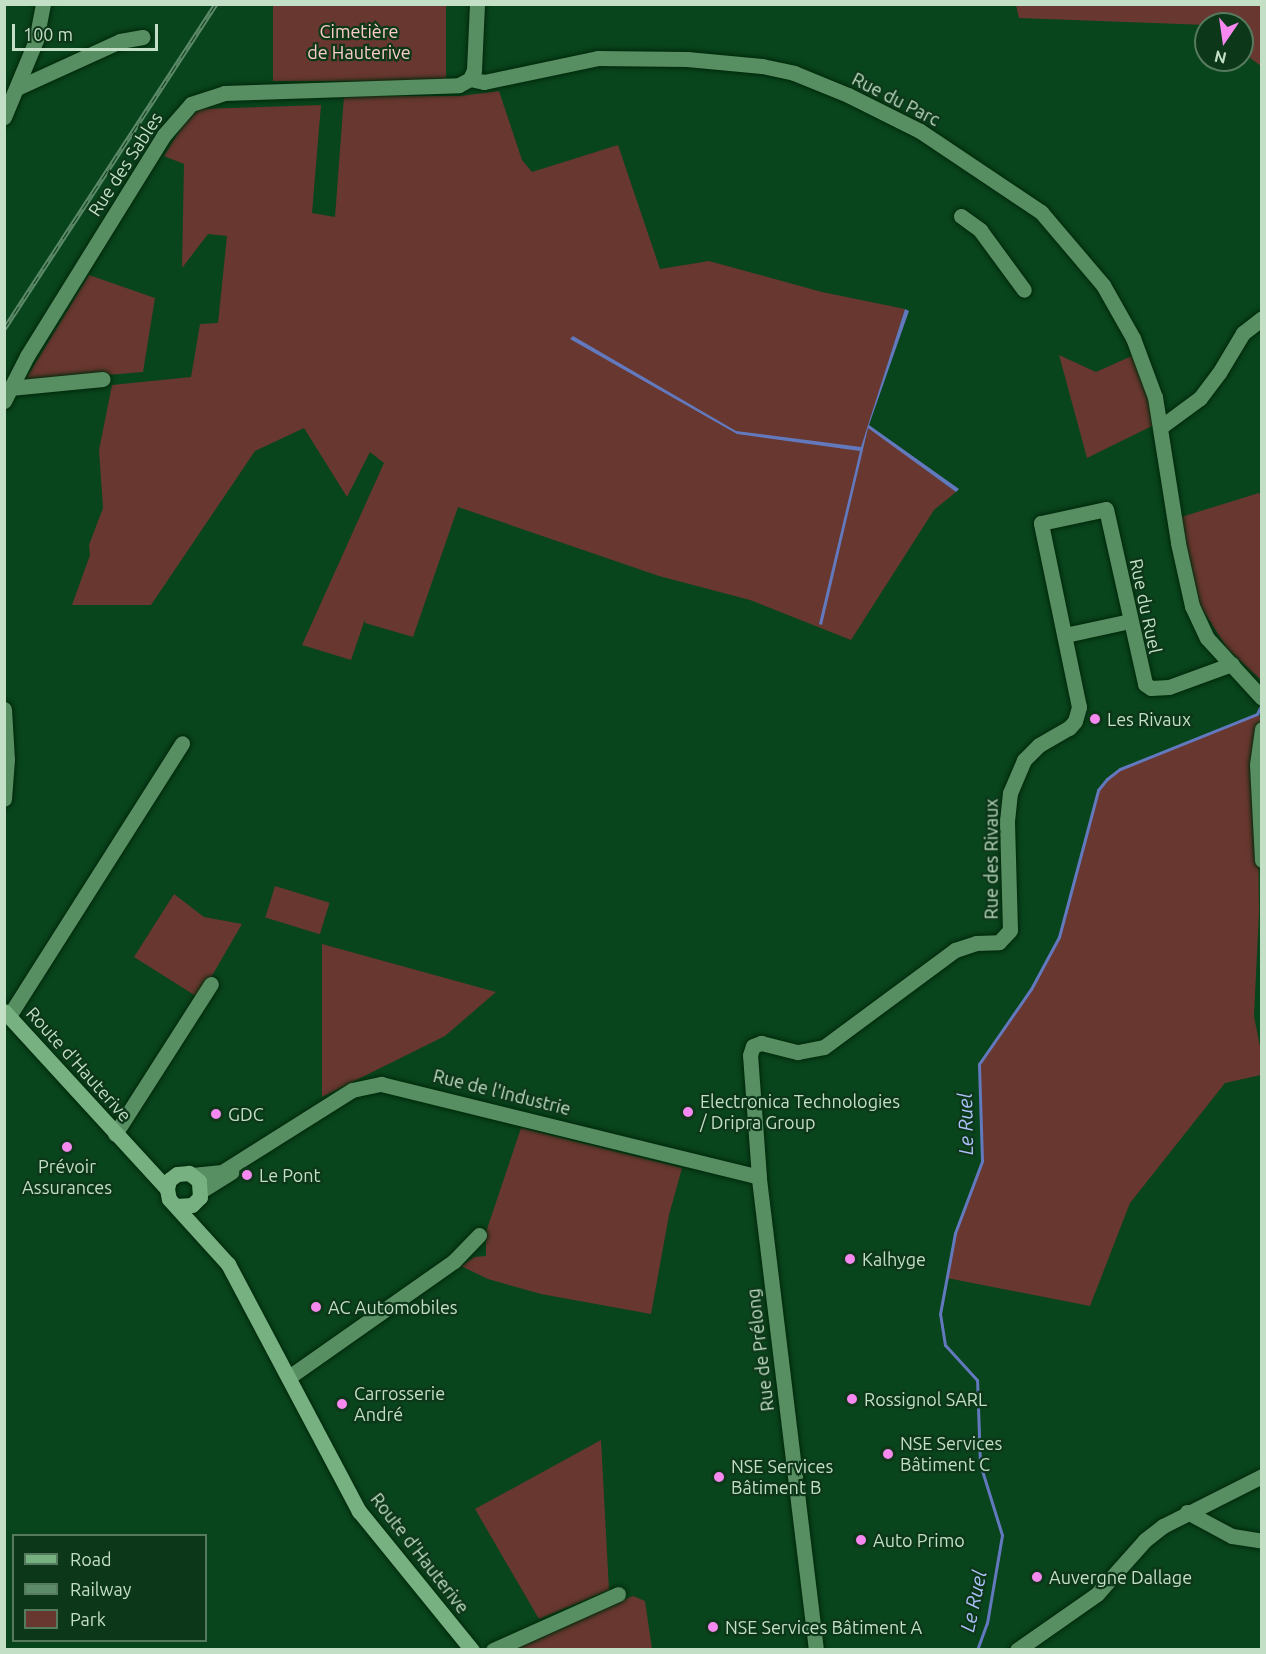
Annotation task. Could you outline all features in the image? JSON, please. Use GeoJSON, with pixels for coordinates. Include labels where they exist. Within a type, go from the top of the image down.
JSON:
{"type":"FeatureCollection","features":[{"type":"Feature","properties":{"kind":"main road","name":"Route d'Hauterive"},"geometry":{"type":"LineString","coordinates":[[7,1013],[166,1189]]}},
{"type":"Feature","properties":{"kind":"main road","name":"Route d'Hauterive"},"geometry":{"type":"LineString","coordinates":[[120,1139],[162,1168],[184,1174]]}},
{"type":"Feature","properties":{"kind":"main road"},"geometry":{"type":"LineString","coordinates":[[184,1174],[199,1181],[200,1194],[192,1205],[176,1206],[169,1199],[166,1189],[169,1180],[184,1174]]}},
{"type":"Feature","properties":{"kind":"main road","name":"Route d'Hauterive"},"geometry":{"type":"LineString","coordinates":[[200,1194],[201,1215],[208,1234],[248,1296],[337,1473],[359,1511],[472,1650]]}},
{"type":"Feature","properties":{"kind":"main road","name":"Route d'Hauterive"},"geometry":{"type":"LineString","coordinates":[[176,1206],[223,1257]]}},
{"type":"Feature","properties":{"kind":"street"},"geometry":{"type":"LineString","coordinates":[[4,117],[36,40],[43,4]]}},
{"type":"Feature","properties":{"kind":"street"},"geometry":{"type":"LineString","coordinates":[[470,79],[476,55],[477,4]]}},
{"type":"Feature","properties":{"kind":"street"},"geometry":{"type":"LineString","coordinates":[[17,88],[120,41],[143,37]]}},
{"type":"Feature","properties":{"kind":"street","name":"Rue du Parc"},"geometry":{"type":"LineString","coordinates":[[470,79],[484,82],[598,58],[687,59],[762,66],[794,73],[858,100],[920,131],[1041,212],[1103,285],[1133,338],[1155,397],[1162,426],[1178,543],[1192,606],[1207,638],[1262,698]]}},
{"type":"Feature","properties":{"kind":"street","name":"Rue des Sables"},"geometry":{"type":"LineString","coordinates":[[7,395],[27,356],[164,135],[191,104],[224,93],[443,88],[459,86],[470,79]]}},
{"type":"Feature","properties":{"kind":"street"},"geometry":{"type":"LineString","coordinates":[[961,216],[980,230],[1024,290]]}},
{"type":"Feature","properties":{"kind":"street"},"geometry":{"type":"LineString","coordinates":[[1162,426],[1200,398],[1220,373],[1243,333],[1262,318]]}},
{"type":"Feature","properties":{"kind":"street"},"geometry":{"type":"LineString","coordinates":[[7,395],[104,379]]}},
{"type":"Feature","properties":{"kind":"street","name":"Rue du Ruel"},"geometry":{"type":"LineString","coordinates":[[1041,523],[1106,509],[1142,678],[1151,688],[1168,687],[1232,664]]}},
{"type":"Feature","properties":{"kind":"street","name":"Rue des Rivaux"},"geometry":{"type":"LineString","coordinates":[[753,1047],[761,1043],[798,1052],[824,1047],[955,950],[976,943],[999,942],[1005,938],[1010,926],[1007,821],[1010,793],[1016,773],[1024,759],[1039,745],[1069,728],[1078,714],[1079,707],[1041,523]]}},
{"type":"Feature","properties":{"kind":"street"},"geometry":{"type":"LineString","coordinates":[[1065,635],[1130,621]]}},
{"type":"Feature","properties":{"kind":"street"},"geometry":{"type":"LineString","coordinates":[[4,709],[7,759],[4,799]]}},
{"type":"Feature","properties":{"kind":"street"},"geometry":{"type":"LineString","coordinates":[[1262,729],[1257,765],[1262,860]]}},
{"type":"Feature","properties":{"kind":"street"},"geometry":{"type":"LineString","coordinates":[[7,1013],[182,743]]}},
{"type":"Feature","properties":{"kind":"street"},"geometry":{"type":"LineString","coordinates":[[120,1139],[211,984]]}},
{"type":"Feature","properties":{"kind":"street","name":"Rue de Prélong"},"geometry":{"type":"LineString","coordinates":[[753,1047],[750,1055],[759,1177],[816,1650]]}},
{"type":"Feature","properties":{"kind":"street","name":"Rue de l'Industrie"},"geometry":{"type":"LineString","coordinates":[[184,1174],[222,1172],[352,1090],[381,1084],[759,1177]]}},
{"type":"Feature","properties":{"kind":"street","name":"Rue de l'Industrie"},"geometry":{"type":"LineString","coordinates":[[200,1194],[252,1155]]}},
{"type":"Feature","properties":{"kind":"street"},"geometry":{"type":"LineString","coordinates":[[289,1377],[454,1262],[479,1235]]}},
{"type":"Feature","properties":{"kind":"street"},"geometry":{"type":"LineString","coordinates":[[1017,1650],[1085,1604],[1145,1540],[1187,1512],[1262,1476]]}},
{"type":"Feature","properties":{"kind":"street"},"geometry":{"type":"LineString","coordinates":[[1187,1512],[1232,1536],[1262,1541]]}},
{"type":"Feature","properties":{"kind":"street"},"geometry":{"type":"LineString","coordinates":[[493,1650],[618,1594]]}},
{"type":"Feature","properties":{"kind":"green space","name":"Cimetière de Hauterive"},"geometry":{"type":"Polygon","coordinates":[[[273,5],[446,5],[446,81],[273,81],[273,5]]]}},
{"type":"Feature","properties":{"kind":"green space"},"geometry":{"type":"Polygon","coordinates":[[[1016,5],[1261,5],[1261,66],[1254,61],[1254,12],[1194,12],[1194,25],[1019,18],[1016,5]]]}},
{"type":"Feature","properties":{"kind":"green space"},"geometry":{"type":"Polygon","coordinates":[[[499,91],[522,160],[532,172],[618,145],[660,269],[709,261],[822,292],[905,309],[868,427],[956,492],[934,510],[851,640],[750,600],[659,576],[458,507],[413,637],[365,623],[365,619],[351,660],[302,645],[384,463],[370,452],[347,497],[304,428],[255,451],[151,605],[72,605],[90,555],[89,545],[103,508],[99,450],[112,385],[191,377],[200,324],[218,323],[227,236],[208,234],[182,268],[184,164],[164,156],[182,127],[199,109],[321,105],[312,213],[335,217],[344,96],[460,96],[499,91]]]}},
{"type":"Feature","properties":{"kind":"green space"},"geometry":{"type":"Polygon","coordinates":[[[89,275],[155,298],[143,372],[24,382],[89,275]]]}},
{"type":"Feature","properties":{"kind":"green space"},"geometry":{"type":"Polygon","coordinates":[[[1059,355],[1096,372],[1134,355],[1152,407],[1154,425],[1087,458],[1059,355]]]}},
{"type":"Feature","properties":{"kind":"green space"},"geometry":{"type":"Polygon","coordinates":[[[1259,493],[1261,495],[1261,680],[1227,648],[1197,601],[1178,518],[1259,493]]]}},
{"type":"Feature","properties":{"kind":"green space"},"geometry":{"type":"Polygon","coordinates":[[[1257,714],[1262,720],[1257,765],[1259,912],[1254,1016],[1261,1052],[1261,1075],[1225,1083],[1130,1203],[1090,1306],[947,1278],[955,1233],[982,1161],[979,1064],[1031,989],[1059,937],[1098,790],[1120,769],[1257,714]]]}},
{"type":"Feature","properties":{"kind":"green space"},"geometry":{"type":"Polygon","coordinates":[[[275,886],[330,903],[320,934],[265,918],[275,886]]]}},
{"type":"Feature","properties":{"kind":"green space"},"geometry":{"type":"Polygon","coordinates":[[[174,894],[204,917],[242,924],[199,998],[134,957],[174,894]]]}},
{"type":"Feature","properties":{"kind":"green space"},"geometry":{"type":"Polygon","coordinates":[[[322,944],[496,992],[445,1036],[322,1097],[322,944]]]}},
{"type":"Feature","properties":{"kind":"green space"},"geometry":{"type":"Polygon","coordinates":[[[521,1128],[682,1168],[669,1215],[651,1314],[541,1294],[488,1279],[461,1266],[475,1257],[486,1256],[486,1232],[521,1128]]]}},
{"type":"Feature","properties":{"kind":"green space"},"geometry":{"type":"Polygon","coordinates":[[[601,1440],[609,1590],[539,1619],[475,1509],[601,1440]]]}},
{"type":"Feature","properties":{"kind":"green space"},"geometry":{"type":"Polygon","coordinates":[[[633,1596],[645,1601],[652,1649],[504,1650],[633,1596]]]}},
{"type":"Feature","properties":{"kind":"water"},"geometry":{"type":"Polygon","coordinates":[[[905,309],[909,311],[869,425],[959,489],[956,492],[868,428],[822,625],[819,624],[860,451],[737,434],[570,339],[573,336],[736,431],[861,447],[905,309]]]}},
{"type":"Feature","properties":{"kind":"waterway","name":"Le Ruel"},"geometry":{"type":"LineString","coordinates":[[977,1650],[987,1623],[1002,1535],[980,1464],[977,1380],[945,1345],[940,1314],[955,1233],[982,1161],[979,1064],[1031,989],[1059,937],[1098,790],[1120,769],[1257,714],[1261,705]]}},
{"type":"Feature","properties":{"kind":"railway"},"geometry":{"type":"LineString","coordinates":[[4,329],[216,4]]}},
{"type":"Feature","properties":{"kind":"place","name":"Les Rivaux"},"geometry":{"type":"Point","coordinates":[1095,719]}},
{"type":"Feature","properties":{"kind":"place","name":"Electronica Technologies / Dripra Group"},"geometry":{"type":"Point","coordinates":[688,1112]}},
{"type":"Feature","properties":{"kind":"place","name":"GDC"},"geometry":{"type":"Point","coordinates":[216,1114]}},
{"type":"Feature","properties":{"kind":"place","name":"Prévoir Assurances"},"geometry":{"type":"Point","coordinates":[67,1147]}},
{"type":"Feature","properties":{"kind":"place","name":"Le Pont"},"geometry":{"type":"Point","coordinates":[247,1175]}},
{"type":"Feature","properties":{"kind":"place","name":"Kalhyge"},"geometry":{"type":"Point","coordinates":[850,1259]}},
{"type":"Feature","properties":{"kind":"place","name":"AC Automobiles"},"geometry":{"type":"Point","coordinates":[316,1307]}},
{"type":"Feature","properties":{"kind":"place","name":"Rossignol SARL"},"geometry":{"type":"Point","coordinates":[852,1399]}},
{"type":"Feature","properties":{"kind":"place","name":"Carrosserie André"},"geometry":{"type":"Point","coordinates":[342,1404]}},
{"type":"Feature","properties":{"kind":"place","name":"NSE Services Bâtiment C"},"geometry":{"type":"Point","coordinates":[888,1454]}},
{"type":"Feature","properties":{"kind":"place","name":"NSE Services Bâtiment B"},"geometry":{"type":"Point","coordinates":[719,1477]}},
{"type":"Feature","properties":{"kind":"place","name":"Auto Primo"},"geometry":{"type":"Point","coordinates":[861,1540]}},
{"type":"Feature","properties":{"kind":"place","name":"Auvergne Dallage"},"geometry":{"type":"Point","coordinates":[1037,1577]}},
{"type":"Feature","properties":{"kind":"place","name":"NSE Services Bâtiment A"},"geometry":{"type":"Point","coordinates":[713,1627]}}]}
